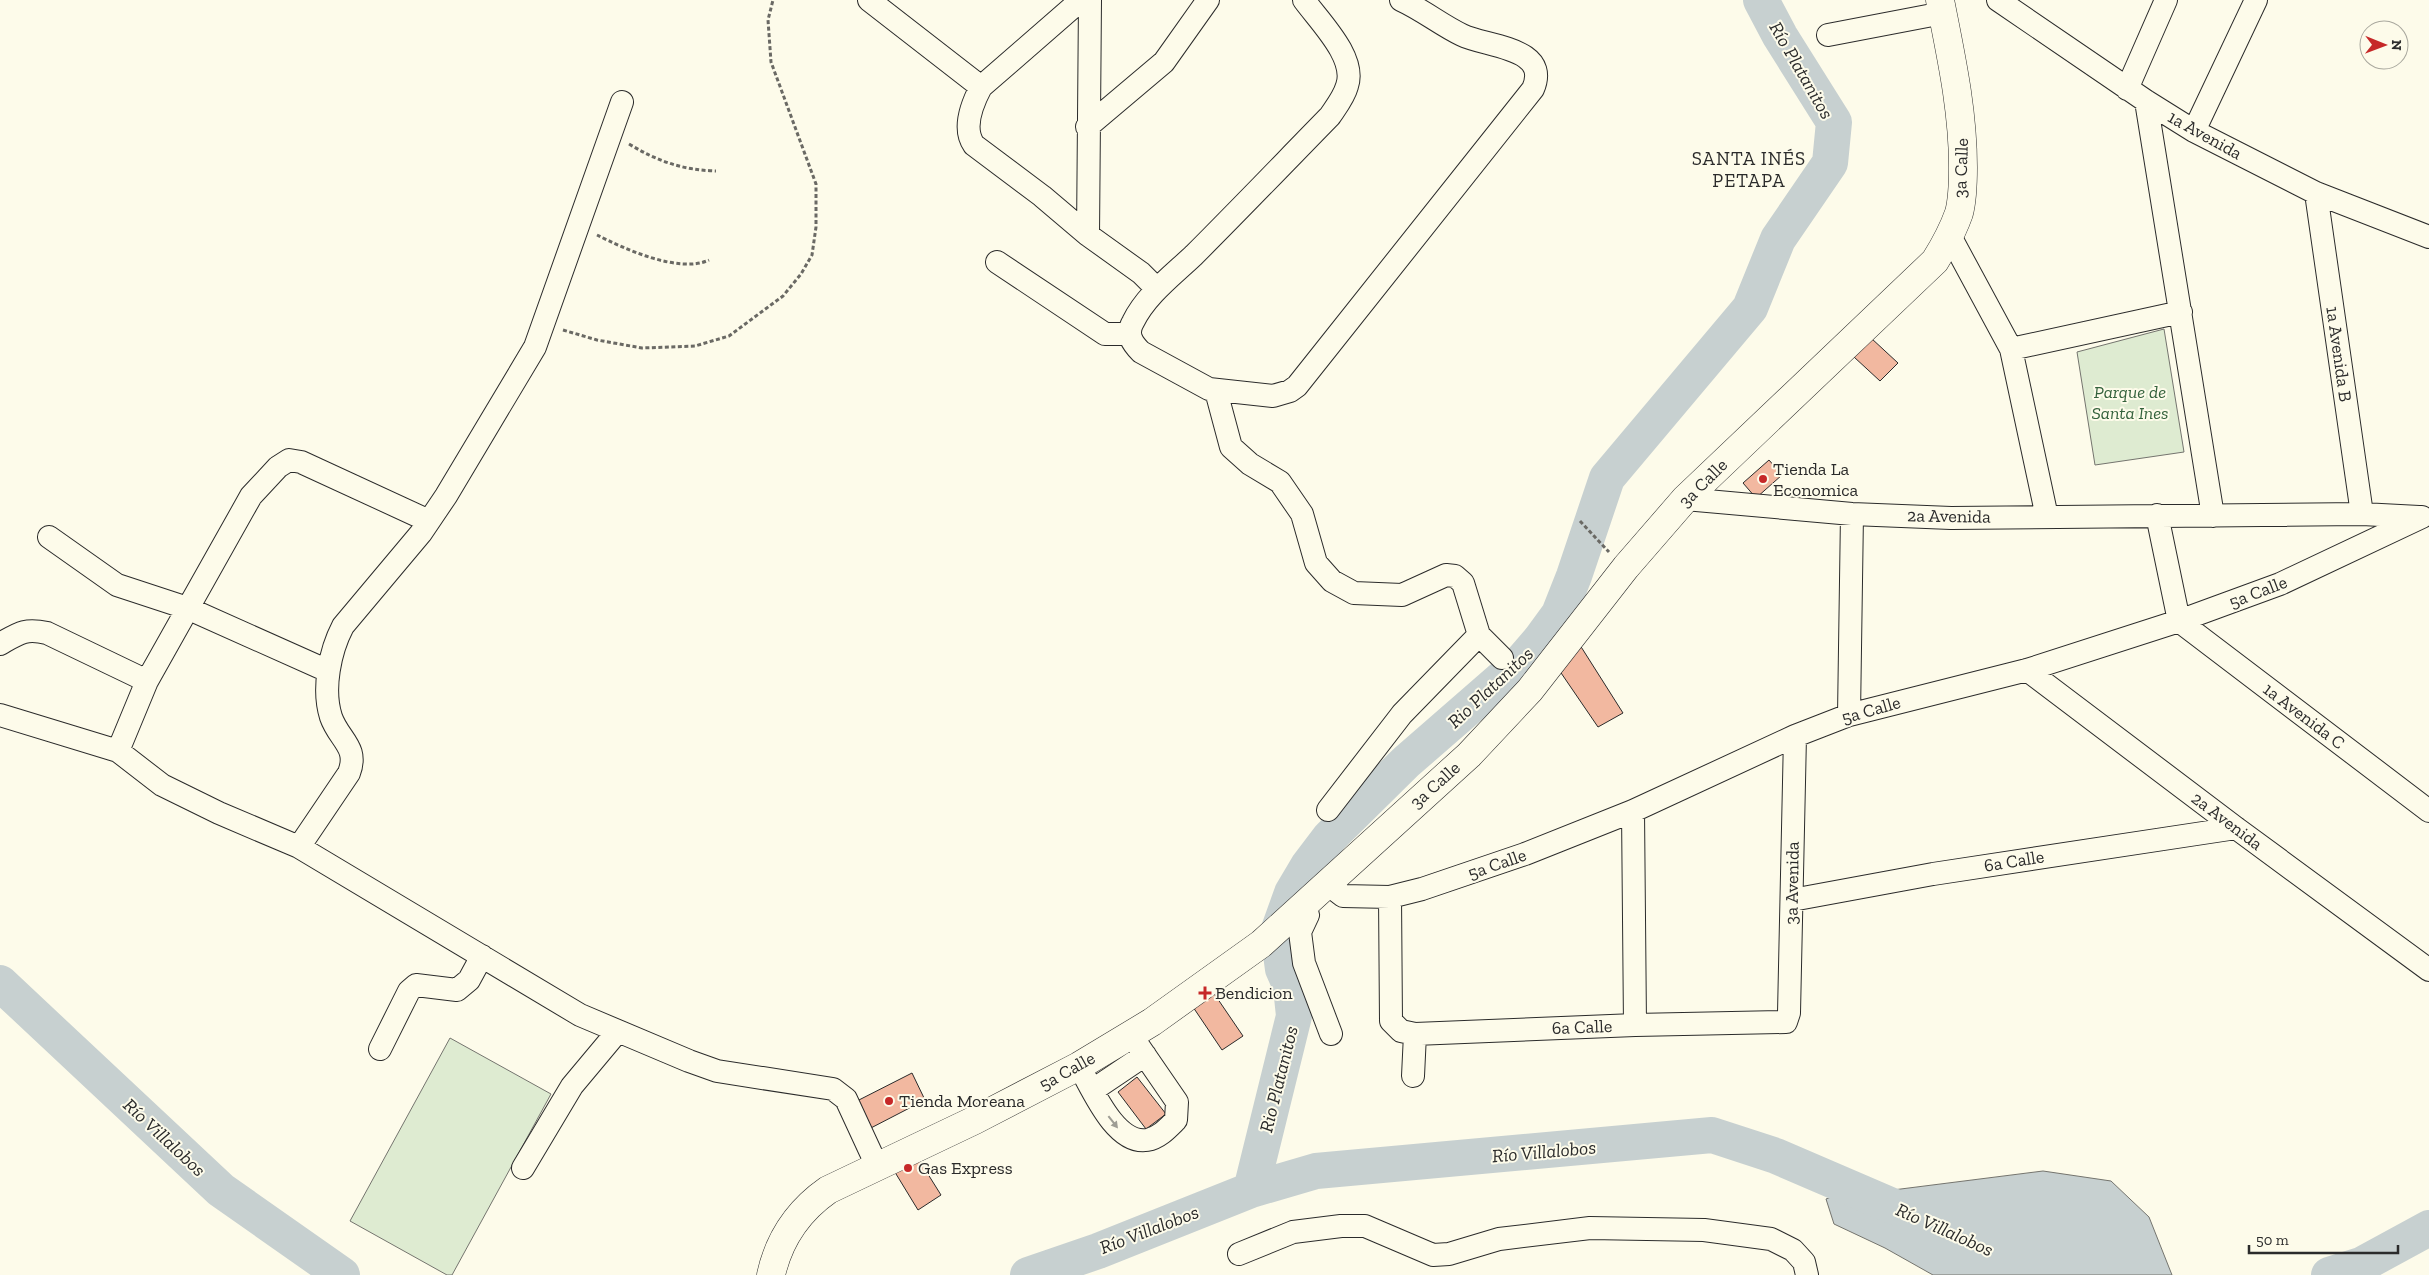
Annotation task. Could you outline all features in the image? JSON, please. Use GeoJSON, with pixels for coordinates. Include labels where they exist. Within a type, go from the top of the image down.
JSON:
{"type":"FeatureCollection","features":[{"type":"Feature","properties":{"kind":"main road","name":"3a Calle"},"geometry":{"type":"LineString","coordinates":[[1299,907],[1469,755],[1530,690],[1626,567],[1685,499],[1935,260],[1950,236],[1959,211],[1963,192],[1963,135],[1957,82],[1942,7]]}},
{"type":"Feature","properties":{"kind":"main road","name":"5a Calle"},"geometry":{"type":"LineString","coordinates":[[771,1275],[782,1240],[810,1203],[828,1190],[975,1120],[1079,1066],[1138,1045],[1176,1005],[1261,944],[1299,907]]}},
{"type":"Feature","properties":{"kind":"street"},"geometry":{"type":"LineString","coordinates":[[869,0],[981,87]]}},
{"type":"Feature","properties":{"kind":"street"},"geometry":{"type":"LineString","coordinates":[[1081,0],[981,87],[968,122],[970,139],[974,145],[1042,196],[1088,235],[1141,273],[1157,289]]}},
{"type":"Feature","properties":{"kind":"street"},"geometry":{"type":"LineString","coordinates":[[1088,235],[1087,127],[1090,0]]}},
{"type":"Feature","properties":{"kind":"street"},"geometry":{"type":"LineString","coordinates":[[1087,127],[1164,62],[1208,0]]}},
{"type":"Feature","properties":{"kind":"street"},"geometry":{"type":"LineString","coordinates":[[1304,0],[1348,62],[1350,77],[1342,99],[1330,116],[1192,257],[1157,289],[1132,322],[1129,334],[1132,343],[1141,352],[1216,391],[1274,396],[1290,391],[1297,386],[1533,89],[1537,75],[1535,68],[1525,56],[1462,35],[1423,10],[1402,0]]}},
{"type":"Feature","properties":{"kind":"street","name":"1a Avenida"},"geometry":{"type":"LineString","coordinates":[[1998,0],[2129,90],[2194,131],[2316,193],[2429,237]]}},
{"type":"Feature","properties":{"kind":"street"},"geometry":{"type":"LineString","coordinates":[[2150,0],[2143,23],[2129,90],[2181,312],[2213,516]]}},
{"type":"Feature","properties":{"kind":"street"},"geometry":{"type":"LineString","coordinates":[[2129,90],[2166,0]]}},
{"type":"Feature","properties":{"kind":"street"},"geometry":{"type":"LineString","coordinates":[[2194,131],[2256,0]]}},
{"type":"Feature","properties":{"kind":"street"},"geometry":{"type":"LineString","coordinates":[[1828,35],[1942,7]]}},
{"type":"Feature","properties":{"kind":"street"},"geometry":{"type":"LineString","coordinates":[[299,847],[349,773],[353,762],[352,751],[331,716],[328,670],[333,645],[343,626],[429,521],[536,347],[622,102]]}},
{"type":"Feature","properties":{"kind":"street","name":"1a Avenida B"},"geometry":{"type":"LineString","coordinates":[[2316,193],[2362,514]]}},
{"type":"Feature","properties":{"kind":"street"},"geometry":{"type":"LineString","coordinates":[[1950,236],[2011,350],[2047,517]]}},
{"type":"Feature","properties":{"kind":"street"},"geometry":{"type":"LineString","coordinates":[[997,262],[1105,334],[1129,334]]}},
{"type":"Feature","properties":{"kind":"street"},"geometry":{"type":"LineString","coordinates":[[2011,350],[2181,312]]}},
{"type":"Feature","properties":{"kind":"street"},"geometry":{"type":"LineString","coordinates":[[1216,391],[1231,447],[1250,464],[1280,482],[1302,514],[1316,563],[1332,581],[1354,593],[1402,595],[1446,575],[1455,576],[1463,583],[1479,634],[1502,658]]}},
{"type":"Feature","properties":{"kind":"street"},"geometry":{"type":"LineString","coordinates":[[118,751],[148,681],[187,608],[251,496],[278,467],[289,460],[301,462],[429,521]]}},
{"type":"Feature","properties":{"kind":"street","name":"2a Avenida"},"geometry":{"type":"LineString","coordinates":[[1685,499],[1852,514],[1951,518],[2362,514],[2425,516]]}},
{"type":"Feature","properties":{"kind":"street"},"geometry":{"type":"LineString","coordinates":[[1849,715],[1852,514]]}},
{"type":"Feature","properties":{"kind":"street"},"geometry":{"type":"LineString","coordinates":[[2157,515],[2179,621]]}},
{"type":"Feature","properties":{"kind":"street","name":"5a Calle"},"geometry":{"type":"LineString","coordinates":[[1326,883],[1343,896],[1390,897],[1422,889],[1525,854],[1633,810],[1796,736],[1849,715],[2027,670],[2179,621],[2280,584],[2425,516]]}},
{"type":"Feature","properties":{"kind":"street"},"geometry":{"type":"LineString","coordinates":[[50,537],[117,585],[187,608],[328,670]]}},
{"type":"Feature","properties":{"kind":"street","name":"1a Avenida C"},"geometry":{"type":"LineString","coordinates":[[2179,621],[2429,811]]}},
{"type":"Feature","properties":{"kind":"street"},"geometry":{"type":"LineString","coordinates":[[0,644],[18,633],[32,630],[48,633],[148,681]]}},
{"type":"Feature","properties":{"kind":"street"},"geometry":{"type":"LineString","coordinates":[[1328,810],[1402,714],[1479,634]]}},
{"type":"Feature","properties":{"kind":"street","name":"2a Avenida"},"geometry":{"type":"LineString","coordinates":[[2027,670],[2236,828],[2429,970]]}},
{"type":"Feature","properties":{"kind":"street"},"geometry":{"type":"LineString","coordinates":[[0,715],[118,751],[162,784],[219,813],[299,847],[580,1015],[716,1071],[833,1089],[846,1099],[876,1166]]}},
{"type":"Feature","properties":{"kind":"street","name":"3a Avenida"},"geometry":{"type":"LineString","coordinates":[[1778,1023],[1786,1022],[1789,1013],[1796,736]]}},
{"type":"Feature","properties":{"kind":"street"},"geometry":{"type":"LineString","coordinates":[[1633,810],[1635,1025]]}},
{"type":"Feature","properties":{"kind":"street","name":"6a Calle"},"geometry":{"type":"LineString","coordinates":[[1792,900],[1933,874],[2236,828]]}},
{"type":"Feature","properties":{"kind":"street","name":"6a Calle"},"geometry":{"type":"LineString","coordinates":[[1390,897],[1391,1021],[1401,1031],[1415,1034],[1635,1025],[1778,1023]]}},
{"type":"Feature","properties":{"kind":"street"},"geometry":{"type":"LineString","coordinates":[[1299,907],[1308,915],[1300,932],[1304,963],[1331,1034]]}},
{"type":"Feature","properties":{"kind":"street"},"geometry":{"type":"LineString","coordinates":[[380,1049],[409,991],[416,985],[457,990],[468,980],[482,956]]}},
{"type":"Feature","properties":{"kind":"street"},"geometry":{"type":"LineString","coordinates":[[524,1168],[572,1086],[618,1031]]}},
{"type":"Feature","properties":{"kind":"street"},"geometry":{"type":"LineString","coordinates":[[1413,1076],[1415,1034]]}},
{"type":"Feature","properties":{"kind":"street"},"geometry":{"type":"LineString","coordinates":[[1079,1066],[1104,1110],[1120,1130],[1131,1138],[1147,1140],[1163,1133],[1176,1120],[1177,1102],[1138,1045],[1093,1090]]}},
{"type":"Feature","properties":{"kind":"street"},"geometry":{"type":"LineString","coordinates":[[1239,1254],[1293,1232],[1341,1226],[1366,1226],[1433,1255],[1447,1265],[1499,1238],[1590,1228],[1704,1230],[1771,1239],[1793,1250],[1804,1262],[1807,1275]]}},
{"type":"Feature","properties":{"kind":"path"},"geometry":{"type":"LineString","coordinates":[[544,324],[597,340],[642,348],[695,346],[729,336],[783,296],[801,274],[812,255],[816,227],[816,184],[771,62],[768,20],[773,0]]}},
{"type":"Feature","properties":{"kind":"path"},"geometry":{"type":"LineString","coordinates":[[611,133],[648,156],[668,164],[686,169],[716,171]]}},
{"type":"Feature","properties":{"kind":"path"},"geometry":{"type":"LineString","coordinates":[[580,223],[616,245],[657,260],[701,264],[709,260]]}},
{"type":"Feature","properties":{"kind":"path"},"geometry":{"type":"LineString","coordinates":[[1582,522],[1597,541]]}},
{"type":"Feature","properties":{"kind":"green space","name":"Parque de Santa Ines"},"geometry":{"type":"Polygon","coordinates":[[[2164,329],[2184,452],[2095,465],[2077,352],[2164,329]]]}},
{"type":"Feature","properties":{"kind":"green space"},"geometry":{"type":"Polygon","coordinates":[[[450,1038],[551,1094],[452,1275],[447,1275],[350,1221],[450,1038]]]}},
{"type":"Feature","properties":{"kind":"water"},"geometry":{"type":"Polygon","coordinates":[[[2043,1171],[2111,1181],[2149,1217],[2172,1275],[1933,1275],[1885,1248],[1834,1224],[1826,1199],[1852,1189],[1885,1191],[2043,1171]]]}},
{"type":"Feature","properties":{"kind":"building"},"geometry":{"type":"Polygon","coordinates":[[[1871,338],[1898,363],[1880,381],[1854,357],[1871,338]]]}},
{"type":"Feature","properties":{"kind":"building","name":"Tienda La Economica"},"geometry":{"type":"Polygon","coordinates":[[[1769,460],[1782,475],[1756,498],[1743,483],[1769,460]]]}},
{"type":"Feature","properties":{"kind":"building"},"geometry":{"type":"Polygon","coordinates":[[[1578,642],[1623,713],[1598,727],[1557,667],[1578,642]]]}},
{"type":"Feature","properties":{"kind":"building"},"geometry":{"type":"Polygon","coordinates":[[[1213,992],[1243,1036],[1222,1050],[1193,1007],[1213,992]]]}},
{"type":"Feature","properties":{"kind":"building","name":"Tienda Moreana"},"geometry":{"type":"Polygon","coordinates":[[[912,1073],[925,1100],[867,1130],[853,1103],[912,1073]]]}},
{"type":"Feature","properties":{"kind":"building"},"geometry":{"type":"Polygon","coordinates":[[[1137,1077],[1166,1114],[1146,1129],[1118,1092],[1137,1077]]]}},
{"type":"Feature","properties":{"kind":"building"},"geometry":{"type":"Polygon","coordinates":[[[916,1155],[941,1195],[918,1210],[893,1169],[916,1155]]]}},
{"type":"Feature","properties":{"kind":"waterway","name":"Rio Platanitos"},"geometry":{"type":"LineString","coordinates":[[1251,1190],[1294,1016],[1291,987],[1283,969],[1278,932],[1292,893],[1308,866],[1330,837],[1406,762],[1522,661],[1540,640],[1559,614],[1607,478],[1750,308],[1778,239],[1830,163],[1834,122],[1780,36],[1761,0]]}},
{"type":"Feature","properties":{"kind":"waterway","name":"Río Villalobos"},"geometry":{"type":"LineString","coordinates":[[0,983],[221,1190],[342,1275]]}},
{"type":"Feature","properties":{"kind":"waterway","name":"Río Villalobos"},"geometry":{"type":"LineString","coordinates":[[1028,1275],[1098,1251],[1251,1190],[1316,1171],[1712,1135],[1776,1156],[1897,1208]]}},
{"type":"Feature","properties":{"kind":"waterway","name":"Río Villalobos"},"geometry":{"type":"LineString","coordinates":[[2329,1275],[2361,1265],[2429,1228]]}},
{"type":"Feature","properties":{"kind":"place","name":"Tienda La Economica"},"geometry":{"type":"Point","coordinates":[1763,479]}},
{"type":"Feature","properties":{"kind":"place","name":"Bendicion"},"geometry":{"type":"Point","coordinates":[1205,993]}},
{"type":"Feature","properties":{"kind":"place","name":"Tienda Moreana"},"geometry":{"type":"Point","coordinates":[889,1101]}},
{"type":"Feature","properties":{"kind":"place","name":"Gas Express"},"geometry":{"type":"Point","coordinates":[908,1168]}},
{"type":"Feature","properties":{"kind":"district","name":"SANTA INÉS PETAPA"},"geometry":{"type":"Point","coordinates":[1749,169]}},
{"type":"Feature","properties":{"kind":"water label","name":"Río Platanitos"},"geometry":{"type":"Point","coordinates":[1802,70]}}]}
